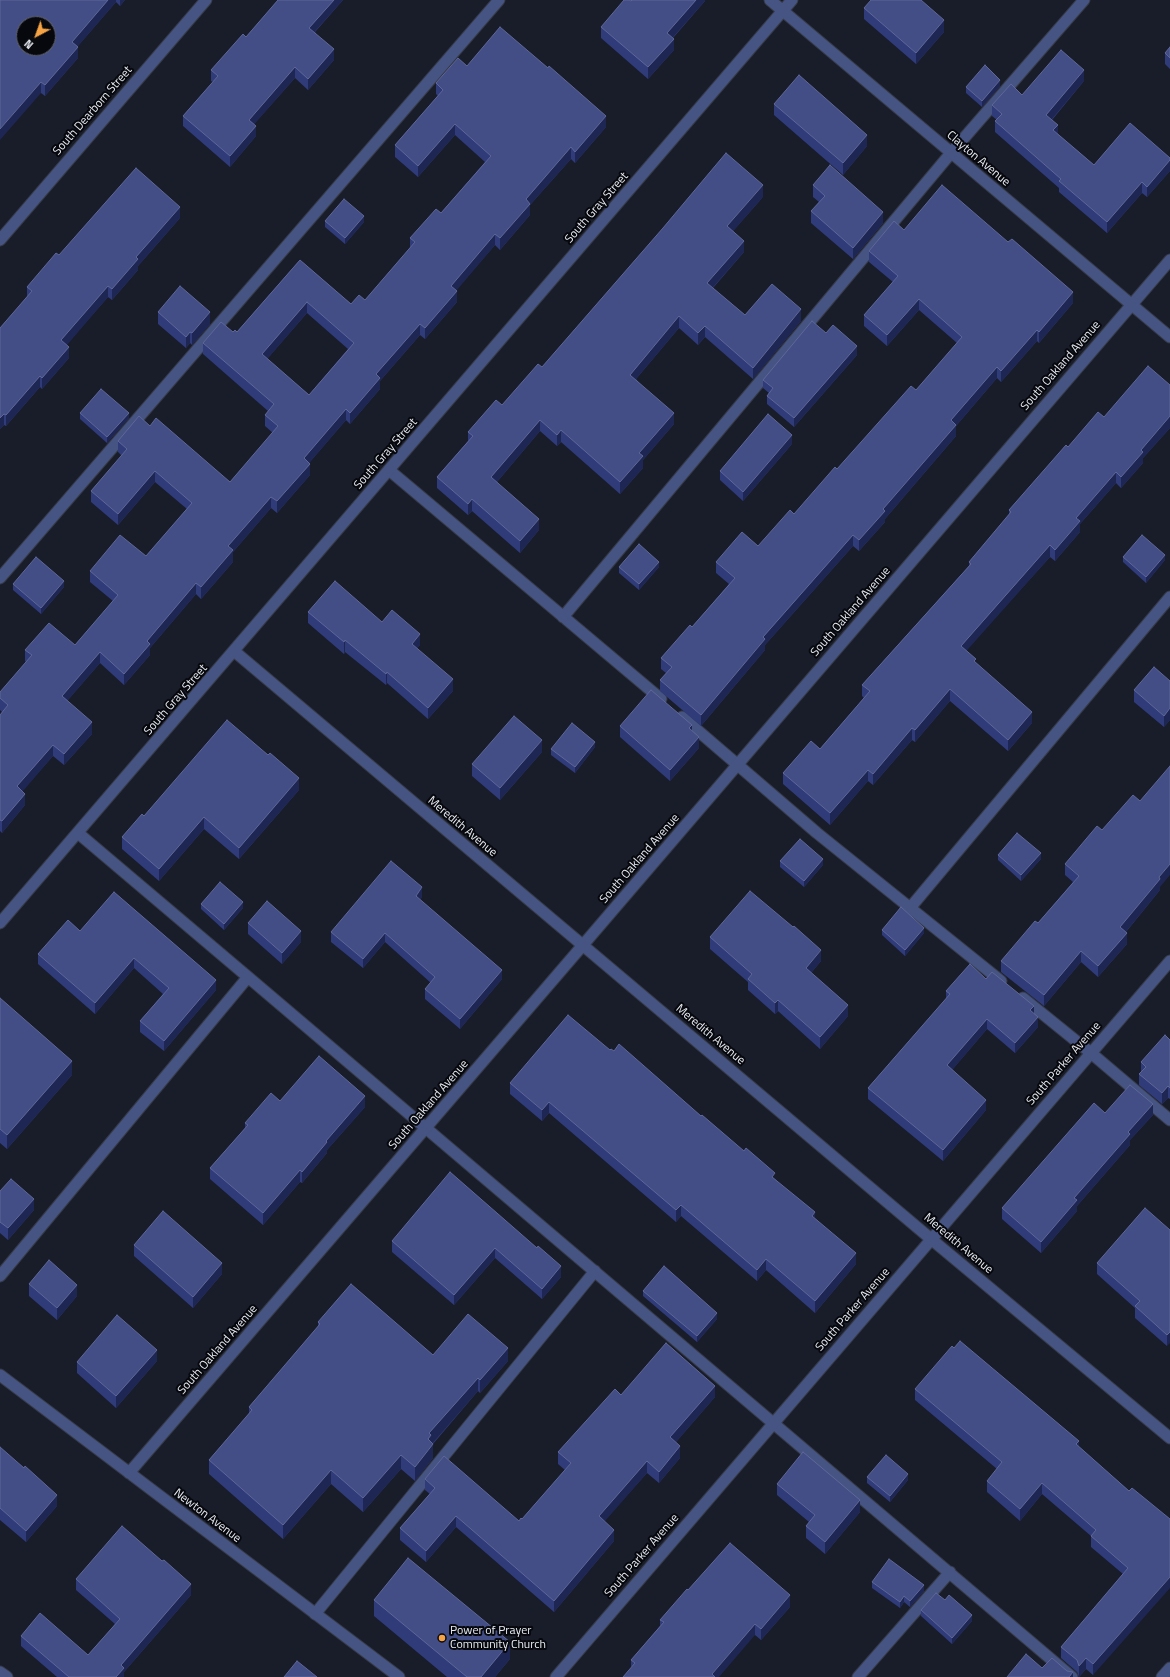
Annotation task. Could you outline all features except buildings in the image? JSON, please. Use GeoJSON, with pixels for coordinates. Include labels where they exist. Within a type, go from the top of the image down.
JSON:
{"type":"FeatureCollection","features":[{"type":"Feature","properties":{"kind":"street","name":"South Dearborn Street"},"geometry":{"type":"LineString","coordinates":[[0,240],[206,0]]}},
{"type":"Feature","properties":{"kind":"street"},"geometry":{"type":"LineString","coordinates":[[0,578],[499,0]]}},
{"type":"Feature","properties":{"kind":"street","name":"Clayton Avenue"},"geometry":{"type":"LineString","coordinates":[[770,0],[1170,337]]}},
{"type":"Feature","properties":{"kind":"street","name":"South Gray Street"},"geometry":{"type":"LineString","coordinates":[[0,924],[792,0]]}},
{"type":"Feature","properties":{"kind":"street"},"geometry":{"type":"LineString","coordinates":[[563,617],[951,153],[1084,0]]}},
{"type":"Feature","properties":{"kind":"street","name":"South Oakland Avenue"},"geometry":{"type":"LineString","coordinates":[[129,1473],[584,946],[1170,260]]}},
{"type":"Feature","properties":{"kind":"street"},"geometry":{"type":"LineString","coordinates":[[389,470],[817,833],[1091,1053],[1170,1120]]}},
{"type":"Feature","properties":{"kind":"street"},"geometry":{"type":"LineString","coordinates":[[910,908],[1170,597]]}},
{"type":"Feature","properties":{"kind":"street","name":"Meredith Avenue"},"geometry":{"type":"LineString","coordinates":[[234,651],[931,1239],[1170,1438]]}},
{"type":"Feature","properties":{"kind":"street"},"geometry":{"type":"LineString","coordinates":[[78,833],[774,1422],[1072,1677]]}},
{"type":"Feature","properties":{"kind":"street","name":"South Parker Avenue"},"geometry":{"type":"LineString","coordinates":[[556,1677],[1170,960]]}},
{"type":"Feature","properties":{"kind":"street"},"geometry":{"type":"LineString","coordinates":[[0,1276],[248,977]]}},
{"type":"Feature","properties":{"kind":"street"},"geometry":{"type":"LineString","coordinates":[[315,1614],[595,1271]]}},
{"type":"Feature","properties":{"kind":"street","name":"Newton Avenue"},"geometry":{"type":"LineString","coordinates":[[0,1375],[399,1677]]}},
{"type":"Feature","properties":{"kind":"street"},"geometry":{"type":"LineString","coordinates":[[858,1677],[950,1572]]}},
{"type":"Feature","properties":{"kind":"street"},"geometry":{"type":"LineString","coordinates":[[1162,1677],[1170,1668]]}},
{"type":"Feature","properties":{"kind":"street"},"geometry":{"type":"LineString","coordinates":[[0,1672],[7,1677]]}},
{"type":"Feature","properties":{"kind":"place","name":"Power of Prayer Community Church"},"geometry":{"type":"Point","coordinates":[442,1638]}}]}
